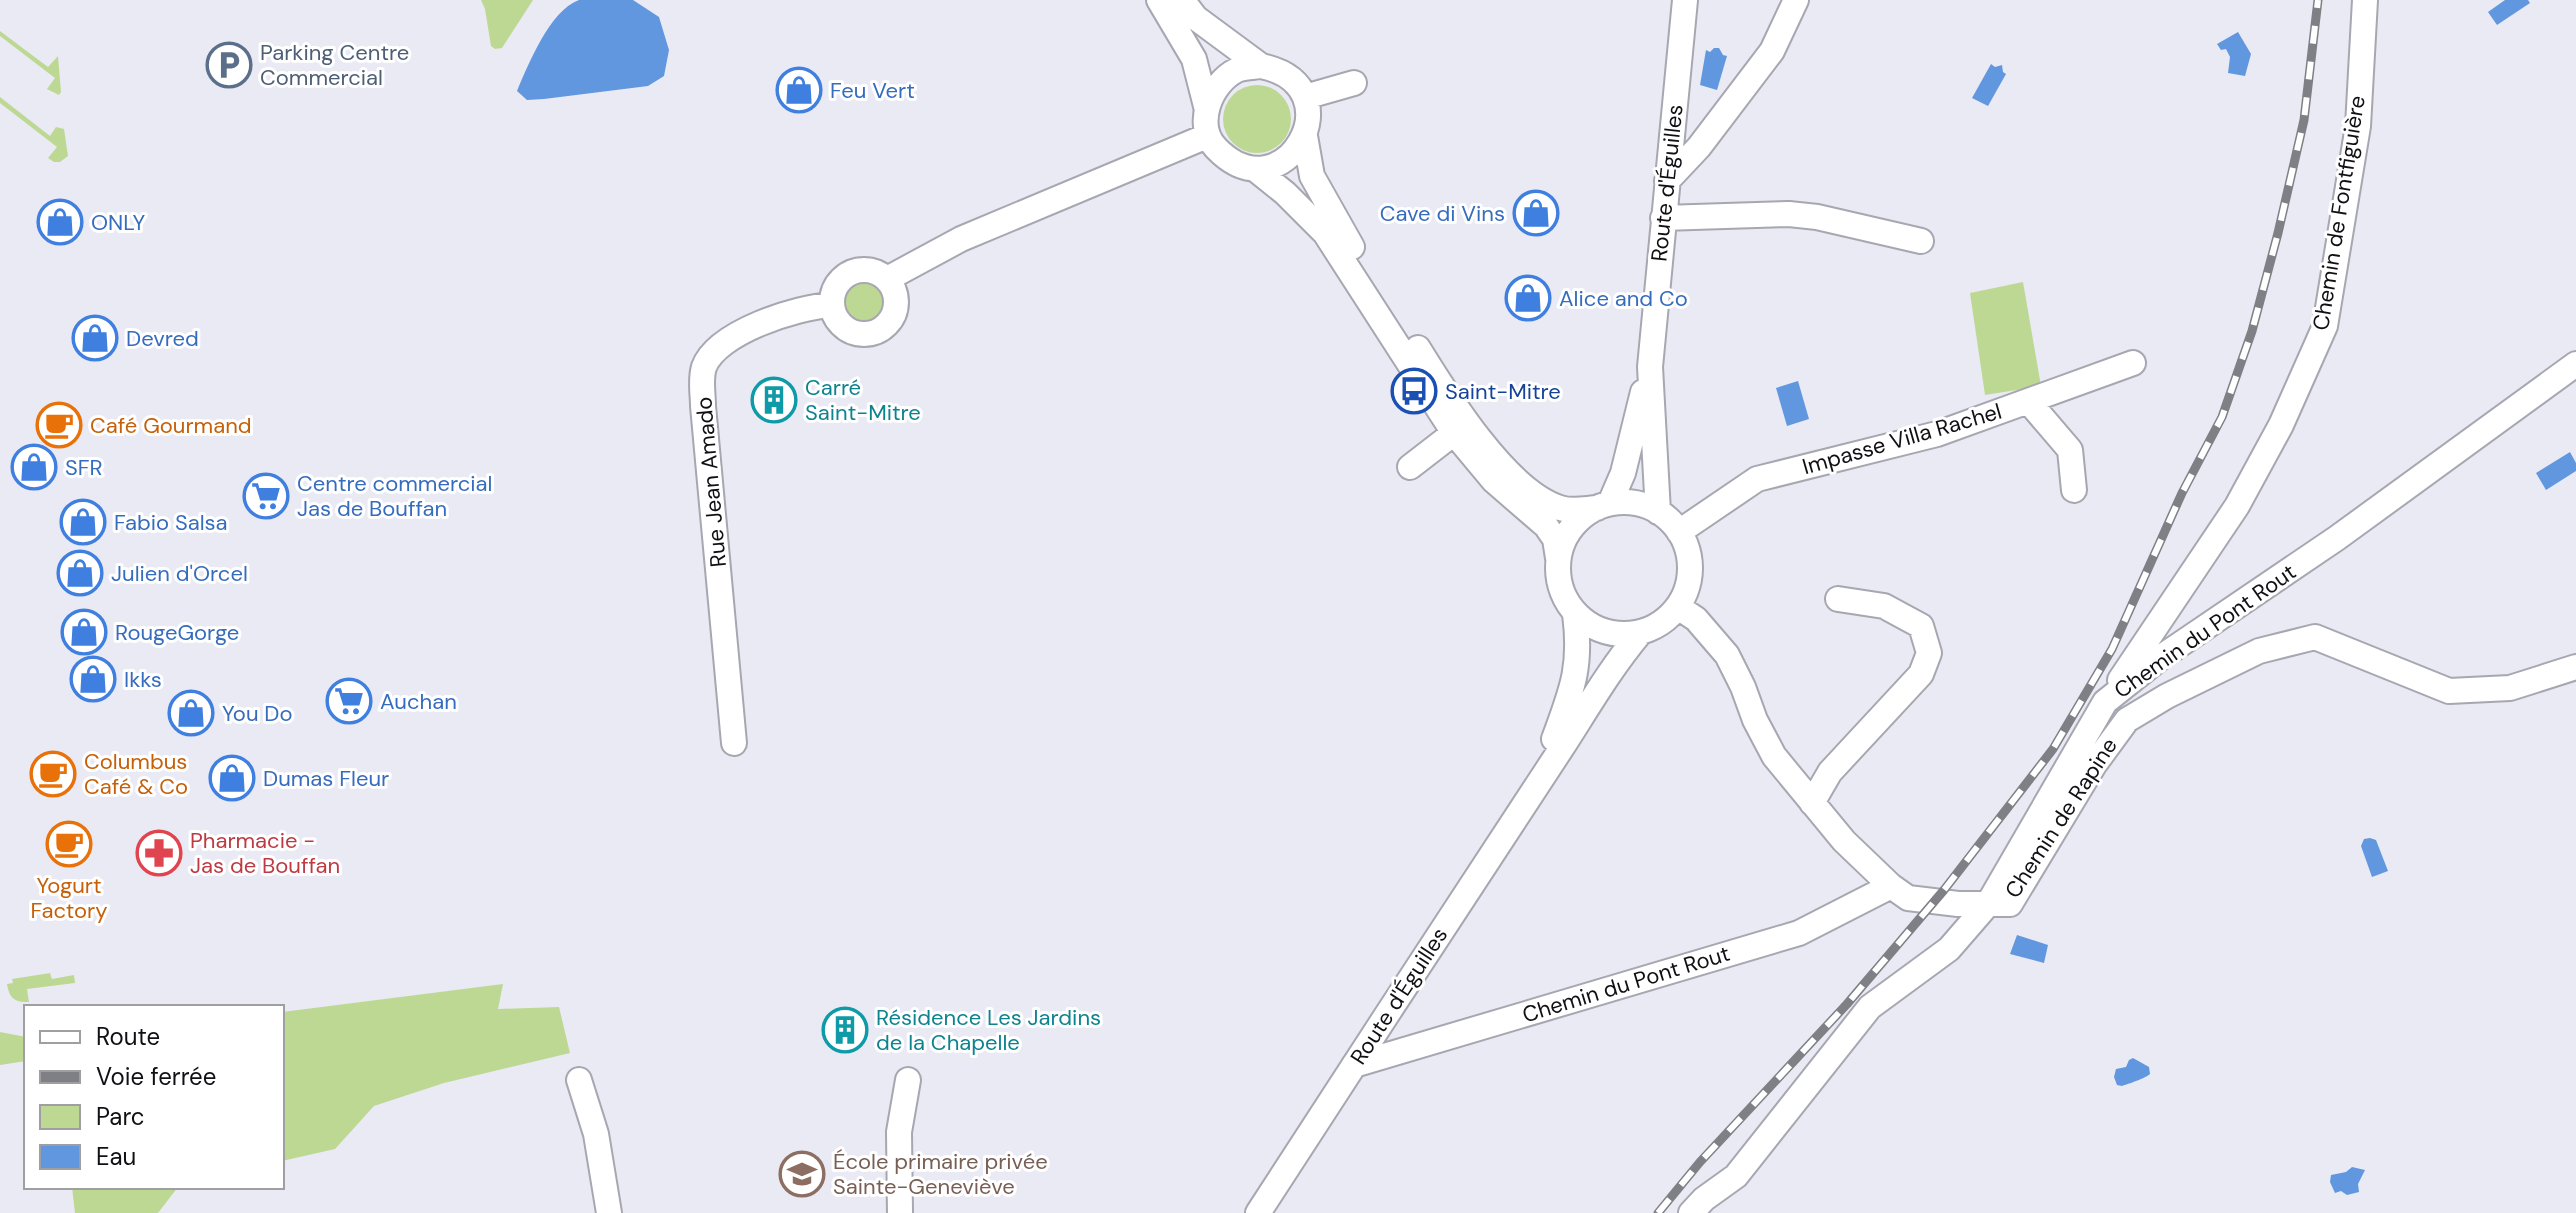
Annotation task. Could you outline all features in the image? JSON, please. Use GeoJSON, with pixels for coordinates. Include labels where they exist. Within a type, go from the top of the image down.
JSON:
{"type":"FeatureCollection","features":[{"type":"Feature","properties":{"kind":"street"},"geometry":{"type":"LineString","coordinates":[[1159,0],[1194,59],[1207,110],[1207,136],[1217,149],[1238,165],[1255,169],[1275,166],[1294,154],[1310,120],[1305,97],[1290,78],[1261,66],[1196,18],[1182,0]]}},
{"type":"Feature","properties":{"kind":"street","name":"Route d'Éguilles"},"geometry":{"type":"LineString","coordinates":[[1658,512],[1650,367],[1685,0]]}},
{"type":"Feature","properties":{"kind":"street"},"geometry":{"type":"LineString","coordinates":[[1667,181],[1699,147],[1772,51],[1796,0]]}},
{"type":"Feature","properties":{"kind":"street","name":"Chemin de Fontfiguière"},"geometry":{"type":"LineString","coordinates":[[2105,702],[2237,506],[2281,425],[2325,326],[2358,126],[2365,0]]}},
{"type":"Feature","properties":{"kind":"street"},"geometry":{"type":"LineString","coordinates":[[1207,110],[1216,87],[1227,78],[1237,70],[1261,66]]}},
{"type":"Feature","properties":{"kind":"street"},"geometry":{"type":"LineString","coordinates":[[1305,97],[1354,83]]}},
{"type":"Feature","properties":{"kind":"street"},"geometry":{"type":"LineString","coordinates":[[887,279],[961,239],[1207,136]]}},
{"type":"Feature","properties":{"kind":"street"},"geometry":{"type":"LineString","coordinates":[[1255,169],[1285,193],[1325,233],[1454,433],[1494,481],[1546,526],[1555,539],[1558,578],[1564,597],[1575,614],[1604,632],[1622,635],[1640,633],[1667,619],[1678,607],[1687,589],[1690,570],[1688,550],[1679,532],[1658,512],[1643,505],[1626,502],[1571,510],[1545,501],[1506,468],[1477,435],[1434,374],[1339,227],[1312,176],[1305,136]]}},
{"type":"Feature","properties":{"kind":"street"},"geometry":{"type":"LineString","coordinates":[[1663,218],[1789,214],[1817,217],[1921,241]]}},
{"type":"Feature","properties":{"kind":"street"},"geometry":{"type":"LineString","coordinates":[[854,271],[872,271],[887,279],[896,301],[889,321],[872,333],[850,331],[835,318],[831,305],[839,281],[854,271]]}},
{"type":"Feature","properties":{"kind":"street","name":"Rue Jean Amado"},"geometry":{"type":"LineString","coordinates":[[734,743],[703,406],[704,367],[724,342],[787,311],[831,305]]}},
{"type":"Feature","properties":{"kind":"street","name":"Impasse Villa Rachel"},"geometry":{"type":"LineString","coordinates":[[1679,532],[1757,479],[1937,434],[2133,363]]}},
{"type":"Feature","properties":{"kind":"street","name":"Chemin du Pont Rout"},"geometry":{"type":"LineString","coordinates":[[1988,904],[2105,702],[2160,658],[2314,555],[2576,364]]}},
{"type":"Feature","properties":{"kind":"street","name":"Route d'Éguilles"},"geometry":{"type":"LineString","coordinates":[[1603,506],[1623,473],[1650,367]]}},
{"type":"Feature","properties":{"kind":"street"},"geometry":{"type":"LineString","coordinates":[[2029,402],[2070,450],[2074,490]]}},
{"type":"Feature","properties":{"kind":"street"},"geometry":{"type":"LineString","coordinates":[[1410,467],[1454,433]]}},
{"type":"Feature","properties":{"kind":"street"},"geometry":{"type":"LineString","coordinates":[[1558,558],[1572,526],[1603,506]]}},
{"type":"Feature","properties":{"kind":"street"},"geometry":{"type":"LineString","coordinates":[[1812,803],[1830,772],[1921,674],[1929,653],[1921,626],[1884,606],[1838,599]]}},
{"type":"Feature","properties":{"kind":"street"},"geometry":{"type":"LineString","coordinates":[[1678,607],[1696,619],[1727,655],[1774,756],[1844,841],[1908,898],[1988,904]]}},
{"type":"Feature","properties":{"kind":"street","name":"Route d'Éguilles"},"geometry":{"type":"LineString","coordinates":[[1539,778],[1573,688],[1579,647],[1575,614]]}},
{"type":"Feature","properties":{"kind":"street","name":"Route d'Éguilles"},"geometry":{"type":"LineString","coordinates":[[1258,1213],[1539,778],[1616,662],[1640,633]]}},
{"type":"Feature","properties":{"kind":"street","name":"Chemin de Rapine"},"geometry":{"type":"LineString","coordinates":[[1988,904],[2010,904],[2094,765],[2127,720],[2167,696],[2259,651],[2315,637],[2449,691],[2510,688],[2576,667]]}},
{"type":"Feature","properties":{"kind":"street","name":"Chemin du Pont Rout"},"geometry":{"type":"LineString","coordinates":[[1354,1065],[1799,933],[1891,886]]}},
{"type":"Feature","properties":{"kind":"street"},"geometry":{"type":"LineString","coordinates":[[1691,1213],[1704,1199],[1736,1176],[1870,1007],[1949,949],[1988,904]]}},
{"type":"Feature","properties":{"kind":"street"},"geometry":{"type":"LineString","coordinates":[[579,1080],[596,1134],[609,1213]]}},
{"type":"Feature","properties":{"kind":"street"},"geometry":{"type":"LineString","coordinates":[[900,1213],[899,1132],[908,1080]]}},
{"type":"Feature","properties":{"kind":"green space"},"geometry":{"type":"Polygon","coordinates":[[[481,0],[533,0],[502,48],[491,46],[481,0]]]}},
{"type":"Feature","properties":{"kind":"green space"},"geometry":{"type":"Polygon","coordinates":[[[0,31],[48,67],[58,56],[59,95],[47,89],[55,78],[0,36],[0,31]]]}},
{"type":"Feature","properties":{"kind":"green space"},"geometry":{"type":"Polygon","coordinates":[[[1257,85],[1281,95],[1291,119],[1281,143],[1257,153],[1233,143],[1223,119],[1233,95],[1257,85]]]}},
{"type":"Feature","properties":{"kind":"green space"},"geometry":{"type":"Polygon","coordinates":[[[0,97],[50,136],[56,127],[64,129],[68,156],[60,162],[48,158],[57,147],[0,103],[0,97]]]}},
{"type":"Feature","properties":{"kind":"green space"},"geometry":{"type":"Polygon","coordinates":[[[864,282],[878,288],[884,302],[878,316],[864,322],[850,316],[844,302],[850,288],[864,282]]]}},
{"type":"Feature","properties":{"kind":"green space"},"geometry":{"type":"Polygon","coordinates":[[[2023,282],[2041,386],[1985,395],[1970,293],[2023,282]]]}},
{"type":"Feature","properties":{"kind":"green space"},"geometry":{"type":"Polygon","coordinates":[[[50,973],[52,979],[74,975],[75,983],[27,989],[29,1002],[20,1002],[9,993],[7,984],[13,983],[12,979],[50,973]]]}},
{"type":"Feature","properties":{"kind":"green space"},"geometry":{"type":"Polygon","coordinates":[[[503,984],[498,1009],[559,1007],[570,1053],[444,1083],[374,1106],[335,1149],[284,1161],[284,1012],[503,984]]]}},
{"type":"Feature","properties":{"kind":"green space"},"geometry":{"type":"Polygon","coordinates":[[[0,1032],[24,1037],[24,1061],[0,1065],[0,1032]]]}},
{"type":"Feature","properties":{"kind":"green space"},"geometry":{"type":"Polygon","coordinates":[[[72,1189],[176,1189],[158,1213],[75,1213],[72,1189]]]}},
{"type":"Feature","properties":{"kind":"water"},"geometry":{"type":"Polygon","coordinates":[[[579,0],[633,0],[659,17],[669,50],[664,76],[648,86],[527,100],[517,91],[534,53],[559,15],[579,0]]]}},
{"type":"Feature","properties":{"kind":"water"},"geometry":{"type":"Polygon","coordinates":[[[2505,0],[2528,0],[2530,3],[2497,25],[2488,12],[2505,0]]]}},
{"type":"Feature","properties":{"kind":"water"},"geometry":{"type":"Polygon","coordinates":[[[2238,32],[2251,54],[2245,76],[2228,73],[2230,57],[2226,49],[2221,50],[2217,44],[2238,32]]]}},
{"type":"Feature","properties":{"kind":"water"},"geometry":{"type":"Polygon","coordinates":[[[1719,48],[1727,56],[1717,90],[1700,85],[1706,50],[1710,52],[1719,48]]]}},
{"type":"Feature","properties":{"kind":"water"},"geometry":{"type":"Polygon","coordinates":[[[1991,64],[1995,67],[2002,65],[2006,74],[1988,106],[1972,98],[1991,64]]]}},
{"type":"Feature","properties":{"kind":"water"},"geometry":{"type":"Polygon","coordinates":[[[1798,381],[1809,419],[1787,426],[1776,388],[1798,381]]]}},
{"type":"Feature","properties":{"kind":"water"},"geometry":{"type":"Polygon","coordinates":[[[2570,452],[2576,463],[2576,471],[2546,490],[2536,473],[2570,452]]]}},
{"type":"Feature","properties":{"kind":"water"},"geometry":{"type":"Polygon","coordinates":[[[2364,839],[2376,840],[2388,871],[2372,877],[2361,846],[2364,839]]]}},
{"type":"Feature","properties":{"kind":"water"},"geometry":{"type":"Polygon","coordinates":[[[2017,935],[2048,945],[2044,963],[2010,954],[2017,935]]]}},
{"type":"Feature","properties":{"kind":"water"},"geometry":{"type":"Polygon","coordinates":[[[2133,1058],[2149,1067],[2150,1074],[2122,1086],[2117,1085],[2114,1077],[2116,1069],[2126,1067],[2133,1058]]]}},
{"type":"Feature","properties":{"kind":"water"},"geometry":{"type":"Polygon","coordinates":[[[2352,1167],[2365,1170],[2358,1184],[2359,1192],[2347,1195],[2341,1191],[2335,1193],[2330,1182],[2331,1175],[2346,1172],[2352,1167]]]}},
{"type":"Feature","properties":{"kind":"railway"},"geometry":{"type":"LineString","coordinates":[[1658,1213],[1700,1162],[1847,1004],[1944,890],[2053,749],[2112,649],[2182,493],[2222,417],[2252,331],[2304,120],[2318,0]]}},
{"type":"Feature","properties":{"kind":"place","name":"Parking Centre Commercial"},"geometry":{"type":"Point","coordinates":[229,65]}},
{"type":"Feature","properties":{"kind":"place","name":"Feu Vert"},"geometry":{"type":"Point","coordinates":[799,90]}},
{"type":"Feature","properties":{"kind":"place","name":"Cave di Vins"},"geometry":{"type":"Point","coordinates":[1536,213]}},
{"type":"Feature","properties":{"kind":"place","name":"ONLY"},"geometry":{"type":"Point","coordinates":[60,222]}},
{"type":"Feature","properties":{"kind":"place","name":"Alice and Co"},"geometry":{"type":"Point","coordinates":[1528,298]}},
{"type":"Feature","properties":{"kind":"place","name":"Devred"},"geometry":{"type":"Point","coordinates":[95,338]}},
{"type":"Feature","properties":{"kind":"place","name":"Saint-Mitre"},"geometry":{"type":"Point","coordinates":[1414,391]}},
{"type":"Feature","properties":{"kind":"place","name":"Carré Saint-Mitre"},"geometry":{"type":"Point","coordinates":[774,400]}},
{"type":"Feature","properties":{"kind":"place","name":"Café Gourmand"},"geometry":{"type":"Point","coordinates":[59,425]}},
{"type":"Feature","properties":{"kind":"place","name":"SFR"},"geometry":{"type":"Point","coordinates":[34,467]}},
{"type":"Feature","properties":{"kind":"place","name":"Centre commercial Jas de Bouffan"},"geometry":{"type":"Point","coordinates":[266,496]}},
{"type":"Feature","properties":{"kind":"place","name":"Fabio Salsa"},"geometry":{"type":"Point","coordinates":[83,522]}},
{"type":"Feature","properties":{"kind":"place","name":"Julien d'Orcel"},"geometry":{"type":"Point","coordinates":[80,573]}},
{"type":"Feature","properties":{"kind":"place","name":"RougeGorge"},"geometry":{"type":"Point","coordinates":[84,632]}},
{"type":"Feature","properties":{"kind":"place","name":"Ikks"},"geometry":{"type":"Point","coordinates":[93,679]}},
{"type":"Feature","properties":{"kind":"place","name":"Auchan"},"geometry":{"type":"Point","coordinates":[349,701]}},
{"type":"Feature","properties":{"kind":"place","name":"You Do"},"geometry":{"type":"Point","coordinates":[191,713]}},
{"type":"Feature","properties":{"kind":"place","name":"Columbus Café & Co"},"geometry":{"type":"Point","coordinates":[53,774]}},
{"type":"Feature","properties":{"kind":"place","name":"Dumas Fleur"},"geometry":{"type":"Point","coordinates":[232,778]}},
{"type":"Feature","properties":{"kind":"place","name":"Yogurt Factory"},"geometry":{"type":"Point","coordinates":[69,844]}},
{"type":"Feature","properties":{"kind":"place","name":"Pharmacie - Jas de Bouffan"},"geometry":{"type":"Point","coordinates":[159,853]}},
{"type":"Feature","properties":{"kind":"place","name":"Résidence Les Jardins de la Chapelle"},"geometry":{"type":"Point","coordinates":[845,1030]}},
{"type":"Feature","properties":{"kind":"place","name":"École primaire privée Sainte-Geneviève"},"geometry":{"type":"Point","coordinates":[802,1174]}}]}
